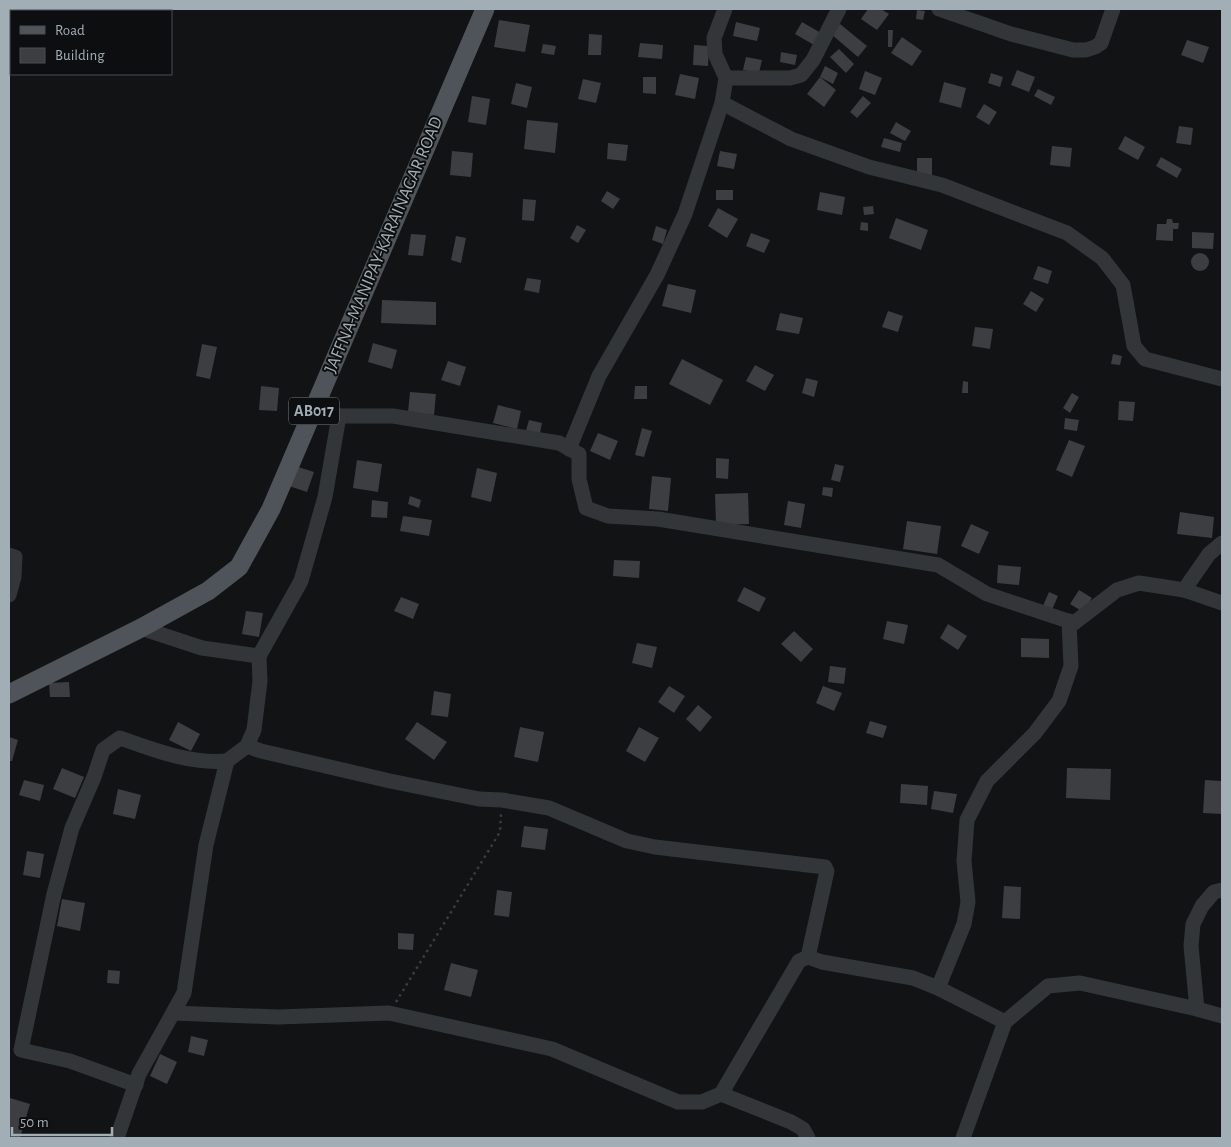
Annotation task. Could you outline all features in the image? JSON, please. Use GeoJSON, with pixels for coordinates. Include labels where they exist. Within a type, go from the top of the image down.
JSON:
{"type":"FeatureCollection","features":[{"type":"Feature","properties":{"kind":"main road","name":"JAFFNA-MANIPAY-KARAINAGAR ROAD"},"geometry":{"type":"LineString","coordinates":[[9,694],[141,628],[208,591],[239,567],[271,509],[312,416],[485,9]]}},
{"type":"Feature","properties":{"kind":"street"},"geometry":{"type":"LineString","coordinates":[[570,449],[599,376],[657,275],[685,214],[722,103],[726,78],[715,54],[714,38],[726,9]]}},
{"type":"Feature","properties":{"kind":"street"},"geometry":{"type":"LineString","coordinates":[[726,78],[790,78],[801,75],[813,60],[840,9]]}},
{"type":"Feature","properties":{"kind":"street"},"geometry":{"type":"LineString","coordinates":[[939,9],[1011,34],[1074,50],[1086,50],[1101,43],[1113,9]]}},
{"type":"Feature","properties":{"kind":"street"},"geometry":{"type":"LineString","coordinates":[[722,103],[791,139],[869,168],[942,185],[1067,233],[1102,258],[1123,285],[1134,346],[1145,358],[1222,380]]}},
{"type":"Feature","properties":{"kind":"street"},"geometry":{"type":"LineString","coordinates":[[312,416],[393,416],[559,443],[579,454],[579,479],[586,508],[608,516],[658,519],[938,565],[987,594],[1074,623],[1117,590],[1139,583],[1184,590],[1222,602]]}},
{"type":"Feature","properties":{"kind":"street"},"geometry":{"type":"LineString","coordinates":[[136,1085],[70,1061],[21,1050],[54,894],[72,828],[94,777],[103,750],[120,738],[185,758],[212,762],[227,761],[247,746],[254,730],[260,681],[258,656],[301,580],[325,497],[339,416]]}},
{"type":"Feature","properties":{"kind":"street"},"geometry":{"type":"LineString","coordinates":[[1184,590],[1208,554],[1222,543]]}},
{"type":"Feature","properties":{"kind":"street"},"geometry":{"type":"LineString","coordinates":[[9,555],[15,557],[14,577],[9,594]]}},
{"type":"Feature","properties":{"kind":"street"},"geometry":{"type":"LineString","coordinates":[[938,988],[964,924],[968,902],[964,862],[967,820],[987,781],[1035,733],[1059,701],[1071,666],[1069,621]]}},
{"type":"Feature","properties":{"kind":"street"},"geometry":{"type":"LineString","coordinates":[[141,628],[202,648],[258,656]]}},
{"type":"Feature","properties":{"kind":"street"},"geometry":{"type":"LineString","coordinates":[[247,746],[261,751],[390,781],[479,799],[502,800],[549,808],[627,841],[655,848],[824,867],[827,871],[808,957]]}},
{"type":"Feature","properties":{"kind":"street"},"geometry":{"type":"LineString","coordinates":[[117,1138],[139,1074],[184,993],[206,846],[227,761]]}},
{"type":"Feature","properties":{"kind":"street"},"geometry":{"type":"LineString","coordinates":[[1197,1009],[1191,946],[1193,924],[1202,906],[1214,892],[1222,890]]}},
{"type":"Feature","properties":{"kind":"street"},"geometry":{"type":"LineString","coordinates":[[173,1013],[278,1017],[389,1013],[552,1049],[678,1102],[702,1102],[721,1094],[798,961],[808,957],[822,962],[914,978],[1005,1022]]}},
{"type":"Feature","properties":{"kind":"street"},"geometry":{"type":"LineString","coordinates":[[963,1138],[1005,1022],[1048,986],[1080,983],[1222,1016]]}},
{"type":"Feature","properties":{"kind":"street"},"geometry":{"type":"LineString","coordinates":[[721,1094],[791,1122],[803,1129],[808,1138]]}},
{"type":"Feature","properties":{"kind":"path"},"geometry":{"type":"LineString","coordinates":[[389,1013],[500,832],[502,800]]}},
{"type":"Feature","properties":{"kind":"building"},"geometry":{"type":"Polygon","coordinates":[[[868,9],[881,9],[889,14],[877,30],[861,19],[868,9]]]}},
{"type":"Feature","properties":{"kind":"building"},"geometry":{"type":"Polygon","coordinates":[[[917,10],[925,11],[923,20],[916,19],[917,10]]]}},
{"type":"Feature","properties":{"kind":"building"},"geometry":{"type":"Polygon","coordinates":[[[499,20],[530,25],[525,52],[494,47],[499,20]]]}},
{"type":"Feature","properties":{"kind":"building"},"geometry":{"type":"Polygon","coordinates":[[[736,22],[760,28],[757,41],[733,36],[736,22]]]}},
{"type":"Feature","properties":{"kind":"building"},"geometry":{"type":"Polygon","coordinates":[[[802,22],[821,33],[814,45],[795,34],[802,22]]]}},
{"type":"Feature","properties":{"kind":"building"},"geometry":{"type":"Polygon","coordinates":[[[840,24],[867,46],[858,57],[831,34],[840,24]]]}},
{"type":"Feature","properties":{"kind":"building"},"geometry":{"type":"Polygon","coordinates":[[[888,30],[893,30],[892,47],[888,47],[888,30]]]}},
{"type":"Feature","properties":{"kind":"building"},"geometry":{"type":"Polygon","coordinates":[[[589,34],[602,35],[601,55],[588,55],[589,34]]]}},
{"type":"Feature","properties":{"kind":"building"},"geometry":{"type":"Polygon","coordinates":[[[902,37],[922,51],[912,66],[891,53],[902,37]]]}},
{"type":"Feature","properties":{"kind":"building"},"geometry":{"type":"Polygon","coordinates":[[[1187,40],[1209,47],[1203,63],[1181,55],[1187,40]]]}},
{"type":"Feature","properties":{"kind":"building"},"geometry":{"type":"Polygon","coordinates":[[[640,43],[663,45],[662,59],[638,57],[640,43]]]}},
{"type":"Feature","properties":{"kind":"building"},"geometry":{"type":"Polygon","coordinates":[[[543,44],[556,46],[554,55],[541,53],[543,44]]]}},
{"type":"Feature","properties":{"kind":"building"},"geometry":{"type":"Polygon","coordinates":[[[694,45],[709,46],[708,66],[693,65],[694,45]]]}},
{"type":"Feature","properties":{"kind":"building"},"geometry":{"type":"Polygon","coordinates":[[[839,49],[854,64],[846,73],[830,57],[839,49]]]}},
{"type":"Feature","properties":{"kind":"building"},"geometry":{"type":"Polygon","coordinates":[[[781,52],[797,55],[795,65],[780,62],[781,52]]]}},
{"type":"Feature","properties":{"kind":"building"},"geometry":{"type":"Polygon","coordinates":[[[746,57],[762,60],[759,73],[743,70],[746,57]]]}},
{"type":"Feature","properties":{"kind":"building"},"geometry":{"type":"Polygon","coordinates":[[[825,66],[838,73],[833,84],[820,77],[825,66]]]}},
{"type":"Feature","properties":{"kind":"building"},"geometry":{"type":"Polygon","coordinates":[[[1017,70],[1035,77],[1029,92],[1011,85],[1017,70]]]}},
{"type":"Feature","properties":{"kind":"building"},"geometry":{"type":"Polygon","coordinates":[[[865,71],[882,78],[875,95],[859,89],[865,71]]]}},
{"type":"Feature","properties":{"kind":"building"},"geometry":{"type":"Polygon","coordinates":[[[991,73],[1003,77],[1000,87],[988,83],[991,73]]]}},
{"type":"Feature","properties":{"kind":"building"},"geometry":{"type":"Polygon","coordinates":[[[680,74],[699,78],[695,99],[675,95],[680,74]]]}},
{"type":"Feature","properties":{"kind":"building"},"geometry":{"type":"Polygon","coordinates":[[[643,77],[656,77],[656,94],[643,93],[643,77]]]}},
{"type":"Feature","properties":{"kind":"building"},"geometry":{"type":"Polygon","coordinates":[[[820,77],[836,90],[824,107],[807,94],[820,77]]]}},
{"type":"Feature","properties":{"kind":"building"},"geometry":{"type":"Polygon","coordinates":[[[583,79],[601,83],[596,103],[578,99],[583,79]]]}},
{"type":"Feature","properties":{"kind":"building"},"geometry":{"type":"Polygon","coordinates":[[[944,82],[966,88],[961,108],[939,102],[944,82]]]}},
{"type":"Feature","properties":{"kind":"building"},"geometry":{"type":"Polygon","coordinates":[[[516,83],[532,87],[527,108],[511,104],[516,83]]]}},
{"type":"Feature","properties":{"kind":"building"},"geometry":{"type":"Polygon","coordinates":[[[1038,89],[1055,97],[1051,105],[1034,96],[1038,89]]]}},
{"type":"Feature","properties":{"kind":"building"},"geometry":{"type":"Polygon","coordinates":[[[472,96],[490,99],[486,125],[468,122],[472,96]]]}},
{"type":"Feature","properties":{"kind":"building"},"geometry":{"type":"Polygon","coordinates":[[[863,96],[871,103],[857,118],[850,112],[863,96]]]}},
{"type":"Feature","properties":{"kind":"building"},"geometry":{"type":"Polygon","coordinates":[[[984,104],[997,112],[989,125],[976,117],[984,104]]]}},
{"type":"Feature","properties":{"kind":"building"},"geometry":{"type":"Polygon","coordinates":[[[527,120],[558,123],[555,153],[524,149],[527,120]]]}},
{"type":"Feature","properties":{"kind":"building"},"geometry":{"type":"Polygon","coordinates":[[[896,122],[911,131],[905,141],[890,133],[896,122]]]}},
{"type":"Feature","properties":{"kind":"building"},"geometry":{"type":"Polygon","coordinates":[[[1179,126],[1193,128],[1191,145],[1176,143],[1179,126]]]}},
{"type":"Feature","properties":{"kind":"building"},"geometry":{"type":"Polygon","coordinates":[[[1125,136],[1145,147],[1138,160],[1118,149],[1125,136]]]}},
{"type":"Feature","properties":{"kind":"building"},"geometry":{"type":"Polygon","coordinates":[[[884,138],[902,143],[900,152],[881,147],[884,138]]]}},
{"type":"Feature","properties":{"kind":"building"},"geometry":{"type":"Polygon","coordinates":[[[608,143],[628,145],[626,161],[607,159],[608,143]]]}},
{"type":"Feature","properties":{"kind":"building"},"geometry":{"type":"Polygon","coordinates":[[[1052,146],[1072,148],[1070,167],[1050,165],[1052,146]]]}},
{"type":"Feature","properties":{"kind":"building"},"geometry":{"type":"Polygon","coordinates":[[[452,151],[473,153],[471,177],[450,175],[452,151]]]}},
{"type":"Feature","properties":{"kind":"building"},"geometry":{"type":"Polygon","coordinates":[[[720,151],[737,154],[734,169],[717,166],[720,151]]]}},
{"type":"Feature","properties":{"kind":"building"},"geometry":{"type":"Polygon","coordinates":[[[1161,157],[1182,169],[1177,178],[1156,166],[1161,157]]]}},
{"type":"Feature","properties":{"kind":"building"},"geometry":{"type":"Polygon","coordinates":[[[917,158],[932,158],[932,175],[917,175],[917,158]]]}},
{"type":"Feature","properties":{"kind":"building"},"geometry":{"type":"Polygon","coordinates":[[[716,190],[733,190],[733,200],[716,200],[716,190]]]}},
{"type":"Feature","properties":{"kind":"building"},"geometry":{"type":"Polygon","coordinates":[[[607,191],[620,199],[613,209],[601,201],[607,191]]]}},
{"type":"Feature","properties":{"kind":"building"},"geometry":{"type":"Polygon","coordinates":[[[820,192],[845,197],[842,215],[817,210],[820,192]]]}},
{"type":"Feature","properties":{"kind":"building"},"geometry":{"type":"Polygon","coordinates":[[[523,199],[536,200],[534,221],[522,220],[523,199]]]}},
{"type":"Feature","properties":{"kind":"building"},"geometry":{"type":"Polygon","coordinates":[[[873,206],[874,214],[864,215],[863,207],[873,206]]]}},
{"type":"Feature","properties":{"kind":"building"},"geometry":{"type":"Polygon","coordinates":[[[718,208],[738,219],[727,238],[708,226],[718,208]]]}},
{"type":"Feature","properties":{"kind":"building"},"geometry":{"type":"Polygon","coordinates":[[[896,218],[928,230],[921,250],[889,238],[896,218]]]}},
{"type":"Feature","properties":{"kind":"building"},"geometry":{"type":"Polygon","coordinates":[[[1167,219],[1172,219],[1173,223],[1179,223],[1178,229],[1173,229],[1173,241],[1156,240],[1157,224],[1166,224],[1167,219]]]}},
{"type":"Feature","properties":{"kind":"building"},"geometry":{"type":"Polygon","coordinates":[[[861,222],[868,223],[868,231],[860,230],[861,222]]]}},
{"type":"Feature","properties":{"kind":"building"},"geometry":{"type":"Polygon","coordinates":[[[577,225],[586,230],[578,243],[570,238],[577,225]]]}},
{"type":"Feature","properties":{"kind":"building"},"geometry":{"type":"Polygon","coordinates":[[[656,226],[667,230],[663,244],[652,240],[656,226]]]}},
{"type":"Feature","properties":{"kind":"building"},"geometry":{"type":"Polygon","coordinates":[[[1192,232],[1214,233],[1213,249],[1192,248],[1192,232]]]}},
{"type":"Feature","properties":{"kind":"building"},"geometry":{"type":"Polygon","coordinates":[[[751,233],[770,240],[764,253],[746,246],[751,233]]]}},
{"type":"Feature","properties":{"kind":"building"},"geometry":{"type":"Polygon","coordinates":[[[411,234],[426,235],[423,256],[408,255],[411,234]]]}},
{"type":"Feature","properties":{"kind":"building"},"geometry":{"type":"Polygon","coordinates":[[[456,236],[466,238],[461,263],[451,260],[456,236]]]}},
{"type":"Feature","properties":{"kind":"building"},"geometry":{"type":"Polygon","coordinates":[[[1200,253],[1206,256],[1209,262],[1206,268],[1200,271],[1194,268],[1191,262],[1194,256],[1200,253]]]}},
{"type":"Feature","properties":{"kind":"building"},"geometry":{"type":"Polygon","coordinates":[[[1038,266],[1052,271],[1048,284],[1033,279],[1038,266]]]}},
{"type":"Feature","properties":{"kind":"building"},"geometry":{"type":"Polygon","coordinates":[[[527,278],[541,280],[539,293],[524,290],[527,278]]]}},
{"type":"Feature","properties":{"kind":"building"},"geometry":{"type":"Polygon","coordinates":[[[668,284],[696,290],[691,313],[662,306],[668,284]]]}},
{"type":"Feature","properties":{"kind":"building"},"geometry":{"type":"Polygon","coordinates":[[[1031,291],[1044,299],[1036,312],[1023,304],[1031,291]]]}},
{"type":"Feature","properties":{"kind":"building"},"geometry":{"type":"Polygon","coordinates":[[[382,300],[436,302],[436,325],[381,323],[382,300]]]}},
{"type":"Feature","properties":{"kind":"building"},"geometry":{"type":"Polygon","coordinates":[[[888,311],[903,316],[898,332],[882,327],[888,311]]]}},
{"type":"Feature","properties":{"kind":"building"},"geometry":{"type":"Polygon","coordinates":[[[780,313],[803,318],[799,334],[776,330],[780,313]]]}},
{"type":"Feature","properties":{"kind":"building"},"geometry":{"type":"Polygon","coordinates":[[[975,327],[993,329],[990,349],[972,346],[975,327]]]}},
{"type":"Feature","properties":{"kind":"building"},"geometry":{"type":"Polygon","coordinates":[[[373,343],[397,350],[392,369],[368,362],[373,343]]]}},
{"type":"Feature","properties":{"kind":"building"},"geometry":{"type":"Polygon","coordinates":[[[202,344],[217,347],[210,379],[196,376],[202,344]]]}},
{"type":"Feature","properties":{"kind":"building"},"geometry":{"type":"Polygon","coordinates":[[[1113,354],[1122,356],[1120,365],[1111,364],[1113,354]]]}},
{"type":"Feature","properties":{"kind":"building"},"geometry":{"type":"Polygon","coordinates":[[[682,359],[723,380],[710,405],[669,384],[682,359]]]}},
{"type":"Feature","properties":{"kind":"building"},"geometry":{"type":"Polygon","coordinates":[[[448,361],[466,367],[460,386],[441,380],[448,361]]]}},
{"type":"Feature","properties":{"kind":"building"},"geometry":{"type":"Polygon","coordinates":[[[755,365],[774,375],[765,391],[746,381],[755,365]]]}},
{"type":"Feature","properties":{"kind":"building"},"geometry":{"type":"Polygon","coordinates":[[[806,378],[818,381],[814,397],[802,393],[806,378]]]}},
{"type":"Feature","properties":{"kind":"building"},"geometry":{"type":"Polygon","coordinates":[[[963,381],[968,382],[968,393],[962,393],[963,381]]]}},
{"type":"Feature","properties":{"kind":"building"},"geometry":{"type":"Polygon","coordinates":[[[261,386],[279,388],[277,411],[259,410],[261,386]]]}},
{"type":"Feature","properties":{"kind":"building"},"geometry":{"type":"Polygon","coordinates":[[[635,386],[647,386],[647,399],[634,399],[635,386]]]}},
{"type":"Feature","properties":{"kind":"building"},"geometry":{"type":"Polygon","coordinates":[[[410,392],[436,394],[434,415],[408,412],[410,392]]]}},
{"type":"Feature","properties":{"kind":"building"},"geometry":{"type":"Polygon","coordinates":[[[1072,393],[1079,397],[1070,413],[1063,408],[1072,393]]]}},
{"type":"Feature","properties":{"kind":"building"},"geometry":{"type":"Polygon","coordinates":[[[1119,401],[1135,402],[1133,421],[1118,420],[1119,401]]]}},
{"type":"Feature","properties":{"kind":"building"},"geometry":{"type":"Polygon","coordinates":[[[498,405],[521,411],[517,429],[493,423],[498,405]]]}},
{"type":"Feature","properties":{"kind":"building"},"geometry":{"type":"Polygon","coordinates":[[[1065,418],[1079,420],[1077,431],[1064,429],[1065,418]]]}},
{"type":"Feature","properties":{"kind":"building"},"geometry":{"type":"Polygon","coordinates":[[[529,420],[542,423],[539,438],[525,434],[529,420]]]}},
{"type":"Feature","properties":{"kind":"building"},"geometry":{"type":"Polygon","coordinates":[[[642,428],[652,431],[644,457],[635,455],[642,428]]]}},
{"type":"Feature","properties":{"kind":"building"},"geometry":{"type":"Polygon","coordinates":[[[598,433],[618,441],[610,460],[590,451],[598,433]]]}},
{"type":"Feature","properties":{"kind":"building"},"geometry":{"type":"Polygon","coordinates":[[[1069,440],[1085,446],[1072,477],[1056,470],[1069,440]]]}},
{"type":"Feature","properties":{"kind":"building"},"geometry":{"type":"Polygon","coordinates":[[[716,458],[729,459],[728,479],[716,478],[716,458]]]}},
{"type":"Feature","properties":{"kind":"building"},"geometry":{"type":"Polygon","coordinates":[[[357,460],[382,464],[378,492],[353,488],[357,460]]]}},
{"type":"Feature","properties":{"kind":"building"},"geometry":{"type":"Polygon","coordinates":[[[835,464],[844,466],[840,482],[831,480],[835,464]]]}},
{"type":"Feature","properties":{"kind":"building"},"geometry":{"type":"Polygon","coordinates":[[[295,466],[314,472],[307,492],[289,486],[295,466]]]}},
{"type":"Feature","properties":{"kind":"building"},"geometry":{"type":"Polygon","coordinates":[[[477,468],[497,473],[491,502],[471,497],[477,468]]]}},
{"type":"Feature","properties":{"kind":"building"},"geometry":{"type":"Polygon","coordinates":[[[652,476],[671,478],[668,511],[649,509],[652,476]]]}},
{"type":"Feature","properties":{"kind":"building"},"geometry":{"type":"Polygon","coordinates":[[[823,487],[833,488],[832,497],[822,495],[823,487]]]}},
{"type":"Feature","properties":{"kind":"building"},"geometry":{"type":"Polygon","coordinates":[[[748,493],[749,524],[716,525],[715,494],[748,493]]]}},
{"type":"Feature","properties":{"kind":"building"},"geometry":{"type":"Polygon","coordinates":[[[410,496],[421,500],[419,508],[408,504],[410,496]]]}},
{"type":"Feature","properties":{"kind":"building"},"geometry":{"type":"Polygon","coordinates":[[[372,500],[388,502],[387,518],[371,517],[372,500]]]}},
{"type":"Feature","properties":{"kind":"building"},"geometry":{"type":"Polygon","coordinates":[[[788,501],[805,504],[801,528],[784,525],[788,501]]]}},
{"type":"Feature","properties":{"kind":"building"},"geometry":{"type":"Polygon","coordinates":[[[1180,512],[1214,517],[1212,538],[1177,534],[1180,512]]]}},
{"type":"Feature","properties":{"kind":"building"},"geometry":{"type":"Polygon","coordinates":[[[403,516],[432,520],[429,536],[400,531],[403,516]]]}},
{"type":"Feature","properties":{"kind":"building"},"geometry":{"type":"Polygon","coordinates":[[[907,521],[941,526],[937,554],[903,549],[907,521]]]}},
{"type":"Feature","properties":{"kind":"building"},"geometry":{"type":"Polygon","coordinates":[[[971,524],[989,532],[979,554],[961,546],[971,524]]]}},
{"type":"Feature","properties":{"kind":"building"},"geometry":{"type":"Polygon","coordinates":[[[614,560],[640,561],[639,578],[613,576],[614,560]]]}},
{"type":"Feature","properties":{"kind":"building"},"geometry":{"type":"Polygon","coordinates":[[[998,565],[1021,567],[1019,585],[997,583],[998,565]]]}},
{"type":"Feature","properties":{"kind":"building"},"geometry":{"type":"Polygon","coordinates":[[[744,587],[766,598],[759,612],[737,601],[744,587]]]}},
{"type":"Feature","properties":{"kind":"building"},"geometry":{"type":"Polygon","coordinates":[[[1079,590],[1092,598],[1083,612],[1070,604],[1079,590]]]}},
{"type":"Feature","properties":{"kind":"building"},"geometry":{"type":"Polygon","coordinates":[[[1049,592],[1058,596],[1051,612],[1042,608],[1049,592]]]}},
{"type":"Feature","properties":{"kind":"building"},"geometry":{"type":"Polygon","coordinates":[[[401,597],[419,604],[413,619],[394,611],[401,597]]]}},
{"type":"Feature","properties":{"kind":"building"},"geometry":{"type":"Polygon","coordinates":[[[246,611],[263,613],[259,637],[242,634],[246,611]]]}},
{"type":"Feature","properties":{"kind":"building"},"geometry":{"type":"Polygon","coordinates":[[[887,621],[908,625],[904,644],[883,639],[887,621]]]}},
{"type":"Feature","properties":{"kind":"building"},"geometry":{"type":"Polygon","coordinates":[[[948,624],[967,636],[958,650],[940,638],[948,624]]]}},
{"type":"Feature","properties":{"kind":"building"},"geometry":{"type":"Polygon","coordinates":[[[794,631],[813,649],[801,662],[781,644],[794,631]]]}},
{"type":"Feature","properties":{"kind":"building"},"geometry":{"type":"Polygon","coordinates":[[[1021,638],[1049,639],[1049,658],[1021,657],[1021,638]]]}},
{"type":"Feature","properties":{"kind":"building"},"geometry":{"type":"Polygon","coordinates":[[[637,643],[657,647],[652,668],[632,663],[637,643]]]}},
{"type":"Feature","properties":{"kind":"building"},"geometry":{"type":"Polygon","coordinates":[[[830,666],[846,668],[844,684],[828,682],[830,666]]]}},
{"type":"Feature","properties":{"kind":"building"},"geometry":{"type":"Polygon","coordinates":[[[69,682],[70,697],[50,697],[49,683],[69,682]]]}},
{"type":"Feature","properties":{"kind":"building"},"geometry":{"type":"Polygon","coordinates":[[[669,686],[685,696],[674,713],[658,702],[669,686]]]}},
{"type":"Feature","properties":{"kind":"building"},"geometry":{"type":"Polygon","coordinates":[[[823,686],[842,693],[834,711],[816,703],[823,686]]]}},
{"type":"Feature","properties":{"kind":"building"},"geometry":{"type":"Polygon","coordinates":[[[434,691],[451,694],[448,717],[431,715],[434,691]]]}},
{"type":"Feature","properties":{"kind":"building"},"geometry":{"type":"Polygon","coordinates":[[[698,705],[712,717],[700,732],[686,719],[698,705]]]}},
{"type":"Feature","properties":{"kind":"building"},"geometry":{"type":"Polygon","coordinates":[[[870,721],[887,726],[883,738],[866,733],[870,721]]]}},
{"type":"Feature","properties":{"kind":"building"},"geometry":{"type":"Polygon","coordinates":[[[178,722],[200,734],[191,751],[169,740],[178,722]]]}},
{"type":"Feature","properties":{"kind":"building"},"geometry":{"type":"Polygon","coordinates":[[[417,722],[447,742],[434,760],[405,739],[417,722]]]}},
{"type":"Feature","properties":{"kind":"building"},"geometry":{"type":"Polygon","coordinates":[[[520,727],[544,732],[538,762],[514,757],[520,727]]]}},
{"type":"Feature","properties":{"kind":"building"},"geometry":{"type":"Polygon","coordinates":[[[639,727],[659,738],[645,762],[626,751],[639,727]]]}},
{"type":"Feature","properties":{"kind":"building"},"geometry":{"type":"Polygon","coordinates":[[[9,737],[18,740],[12,761],[9,761],[9,737]]]}},
{"type":"Feature","properties":{"kind":"building"},"geometry":{"type":"Polygon","coordinates":[[[62,768],[84,777],[75,798],[53,789],[62,768]]]}},
{"type":"Feature","properties":{"kind":"building"},"geometry":{"type":"Polygon","coordinates":[[[1067,768],[1111,769],[1110,800],[1066,798],[1067,768]]]}},
{"type":"Feature","properties":{"kind":"building"},"geometry":{"type":"Polygon","coordinates":[[[24,780],[44,785],[40,801],[19,795],[24,780]]]}},
{"type":"Feature","properties":{"kind":"building"},"geometry":{"type":"Polygon","coordinates":[[[1205,780],[1222,781],[1222,814],[1203,813],[1205,780]]]}},
{"type":"Feature","properties":{"kind":"building"},"geometry":{"type":"Polygon","coordinates":[[[901,784],[928,786],[927,805],[900,803],[901,784]]]}},
{"type":"Feature","properties":{"kind":"building"},"geometry":{"type":"Polygon","coordinates":[[[118,789],[141,795],[135,819],[113,814],[118,789]]]}},
{"type":"Feature","properties":{"kind":"building"},"geometry":{"type":"Polygon","coordinates":[[[934,791],[957,794],[953,813],[931,809],[934,791]]]}},
{"type":"Feature","properties":{"kind":"building"},"geometry":{"type":"Polygon","coordinates":[[[524,826],[548,829],[545,850],[521,847],[524,826]]]}},
{"type":"Feature","properties":{"kind":"building"},"geometry":{"type":"Polygon","coordinates":[[[27,851],[44,854],[40,878],[23,875],[27,851]]]}},
{"type":"Feature","properties":{"kind":"building"},"geometry":{"type":"Polygon","coordinates":[[[1004,886],[1021,887],[1020,919],[1002,918],[1004,886]]]}},
{"type":"Feature","properties":{"kind":"building"},"geometry":{"type":"Polygon","coordinates":[[[497,890],[512,892],[509,917],[494,915],[497,890]]]}},
{"type":"Feature","properties":{"kind":"building"},"geometry":{"type":"Polygon","coordinates":[[[62,899],[85,903],[80,931],[57,926],[62,899]]]}},
{"type":"Feature","properties":{"kind":"building"},"geometry":{"type":"Polygon","coordinates":[[[398,933],[414,934],[413,950],[398,949],[398,933]]]}},
{"type":"Feature","properties":{"kind":"building"},"geometry":{"type":"Polygon","coordinates":[[[451,963],[478,970],[471,997],[444,990],[451,963]]]}},
{"type":"Feature","properties":{"kind":"building"},"geometry":{"type":"Polygon","coordinates":[[[108,970],[120,971],[119,984],[107,983],[108,970]]]}},
{"type":"Feature","properties":{"kind":"building"},"geometry":{"type":"Polygon","coordinates":[[[191,1036],[208,1040],[204,1056],[188,1052],[191,1036]]]}},
{"type":"Feature","properties":{"kind":"building"},"geometry":{"type":"Polygon","coordinates":[[[160,1054],[177,1062],[167,1084],[150,1076],[160,1054]]]}},
{"type":"Feature","properties":{"kind":"building"},"geometry":{"type":"Polygon","coordinates":[[[10,1098],[30,1104],[20,1138],[9,1138],[10,1098]]]}}]}
